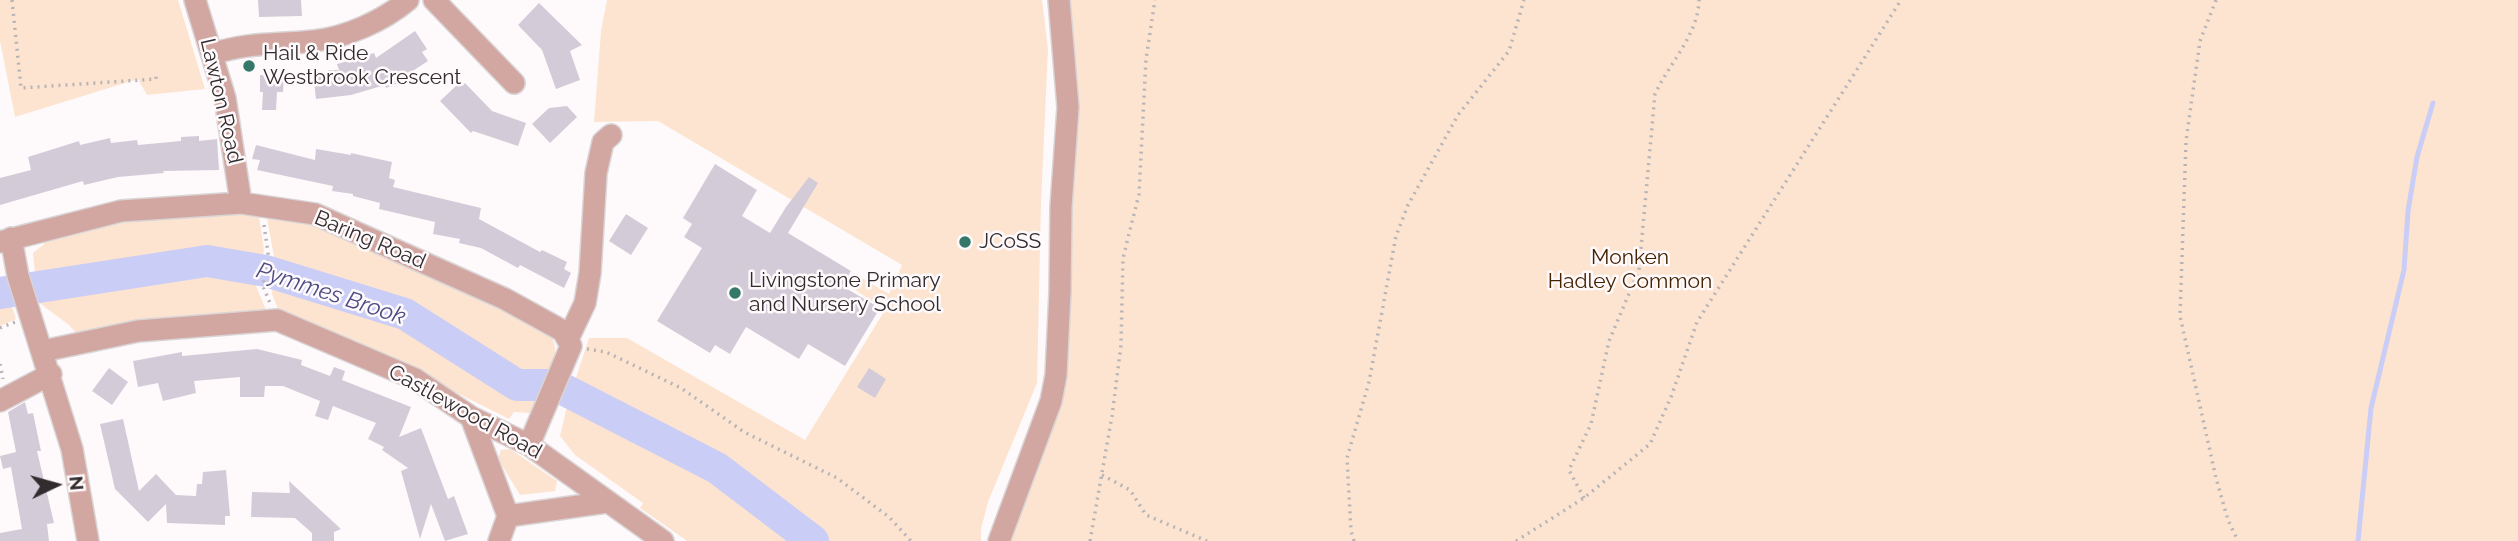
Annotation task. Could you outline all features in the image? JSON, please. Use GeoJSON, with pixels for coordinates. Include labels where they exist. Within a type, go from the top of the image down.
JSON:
{"type":"FeatureCollection","features":[{"type":"Feature","properties":{"kind":"street","name":"Lawton Road"},"geometry":{"type":"LineString","coordinates":[[195,0],[225,98],[251,204]]}},
{"type":"Feature","properties":{"kind":"street"},"geometry":{"type":"LineString","coordinates":[[212,54],[250,44],[318,41],[367,26],[408,0]]}},
{"type":"Feature","properties":{"kind":"street"},"geometry":{"type":"LineString","coordinates":[[435,0],[514,83]]}},
{"type":"Feature","properties":{"kind":"street"},"geometry":{"type":"LineString","coordinates":[[999,541],[1051,401],[1056,375],[1061,207],[1068,107],[1059,0]]}},
{"type":"Feature","properties":{"kind":"street"},"geometry":{"type":"LineString","coordinates":[[529,445],[585,303],[592,250],[596,173],[603,142],[611,135]]}},
{"type":"Feature","properties":{"kind":"street","name":"Baring Road"},"geometry":{"type":"LineString","coordinates":[[6,240],[121,211],[251,204],[315,214],[505,299],[563,331],[567,350]]}},
{"type":"Feature","properties":{"kind":"street"},"geometry":{"type":"LineString","coordinates":[[6,240],[51,374],[72,449],[89,541]]}},
{"type":"Feature","properties":{"kind":"street","name":"Castlewood Road"},"geometry":{"type":"LineString","coordinates":[[43,351],[138,331],[277,320],[415,379],[471,417],[529,445],[663,541]]}},
{"type":"Feature","properties":{"kind":"street"},"geometry":{"type":"LineString","coordinates":[[0,401],[51,374]]}},
{"type":"Feature","properties":{"kind":"street"},"geometry":{"type":"LineString","coordinates":[[471,417],[508,516],[499,541]]}},
{"type":"Feature","properties":{"kind":"street"},"geometry":{"type":"LineString","coordinates":[[508,516],[607,502]]}},
{"type":"Feature","properties":{"kind":"path"},"geometry":{"type":"LineString","coordinates":[[12,0],[21,88],[107,79],[156,79],[156,73]]}},
{"type":"Feature","properties":{"kind":"path"},"geometry":{"type":"LineString","coordinates":[[1090,541],[1121,345],[1123,258],[1139,194],[1146,59],[1155,0]]}},
{"type":"Feature","properties":{"kind":"path"},"geometry":{"type":"LineString","coordinates":[[1354,541],[1351,531],[1347,458],[1369,382],[1396,236],[1408,205],[1458,115],[1510,51],[1524,0]]}},
{"type":"Feature","properties":{"kind":"path"},"geometry":{"type":"LineString","coordinates":[[1584,498],[1569,470],[1591,424],[1609,341],[1639,270],[1655,93],[1666,71],[1693,32],[1699,12],[1699,0]]}},
{"type":"Feature","properties":{"kind":"path"},"geometry":{"type":"LineString","coordinates":[[1516,541],[1584,498],[1650,444],[1671,397],[1697,322],[1901,0]]}},
{"type":"Feature","properties":{"kind":"path"},"geometry":{"type":"LineString","coordinates":[[2216,0],[2200,41],[2186,141],[2180,316],[2216,478],[2228,520],[2238,541]]}},
{"type":"Feature","properties":{"kind":"path"},"geometry":{"type":"LineString","coordinates":[[251,204],[268,253],[263,286]]}},
{"type":"Feature","properties":{"kind":"path"},"geometry":{"type":"LineString","coordinates":[[567,350],[606,352],[681,388],[744,432],[837,478],[889,517],[911,541]]}},
{"type":"Feature","properties":{"kind":"path"},"geometry":{"type":"LineString","coordinates":[[1102,475],[1130,490],[1146,515],[1207,541]]}},
{"type":"Feature","properties":{"kind":"green space"},"geometry":{"type":"Polygon","coordinates":[[[0,0],[178,0],[205,89],[147,95],[138,79],[15,117],[0,41],[0,0]]]}},
{"type":"Feature","properties":{"kind":"green space","name":"JCoSS"},"geometry":{"type":"Polygon","coordinates":[[[607,0],[1042,0],[1048,49],[1037,383],[988,502],[981,529],[981,541],[687,541],[640,508],[643,503],[575,455],[560,436],[589,338],[627,338],[805,440],[885,310],[851,287],[857,275],[889,294],[902,265],[658,121],[594,122],[601,31],[607,0]]]}},
{"type":"Feature","properties":{"kind":"green space","name":"Monken Hadley Common"},"geometry":{"type":"Polygon","coordinates":[[[1068,0],[2518,0],[2518,541],[997,541],[1064,388],[1076,63],[1068,0]]]}},
{"type":"Feature","properties":{"kind":"green space"},"geometry":{"type":"Polygon","coordinates":[[[210,213],[259,216],[264,250],[256,286],[267,312],[214,313],[135,321],[77,334],[38,302],[33,253],[44,244],[48,236],[102,224],[210,213]]]}},
{"type":"Feature","properties":{"kind":"green space"},"geometry":{"type":"Polygon","coordinates":[[[273,213],[324,225],[545,328],[553,341],[554,359],[544,389],[530,413],[514,412],[509,419],[345,337],[280,314],[272,294],[275,262],[267,218],[273,213]]]}},
{"type":"Feature","properties":{"kind":"green space"},"geometry":{"type":"Polygon","coordinates":[[[0,277],[16,319],[0,326],[0,277]]]}},
{"type":"Feature","properties":{"kind":"green space"},"geometry":{"type":"Polygon","coordinates":[[[510,449],[557,481],[555,491],[520,495],[498,459],[501,450],[510,449]]]}},
{"type":"Feature","properties":{"kind":"building"},"geometry":{"type":"Polygon","coordinates":[[[258,0],[301,0],[302,16],[259,17],[258,0]]]}},
{"type":"Feature","properties":{"kind":"building"},"geometry":{"type":"Polygon","coordinates":[[[539,3],[582,45],[570,51],[580,80],[556,89],[542,50],[518,25],[539,3]]]}},
{"type":"Feature","properties":{"kind":"building"},"geometry":{"type":"Polygon","coordinates":[[[415,31],[427,49],[422,52],[428,61],[402,78],[404,81],[386,88],[385,85],[351,95],[316,99],[313,74],[339,70],[337,64],[374,53],[376,58],[415,31]]]}},
{"type":"Feature","properties":{"kind":"building"},"geometry":{"type":"Polygon","coordinates":[[[260,75],[284,76],[283,92],[277,92],[276,110],[262,110],[260,75]]]}},
{"type":"Feature","properties":{"kind":"building"},"geometry":{"type":"Polygon","coordinates":[[[459,83],[462,86],[465,83],[492,111],[526,123],[518,146],[473,131],[471,133],[440,101],[459,83]]]}},
{"type":"Feature","properties":{"kind":"building"},"geometry":{"type":"Polygon","coordinates":[[[567,106],[577,117],[550,143],[532,124],[549,108],[567,106]]]}},
{"type":"Feature","properties":{"kind":"building"},"geometry":{"type":"Polygon","coordinates":[[[199,136],[199,141],[217,139],[219,170],[163,171],[164,173],[118,177],[84,185],[83,181],[0,205],[0,178],[31,170],[28,157],[79,141],[80,145],[110,138],[111,143],[137,140],[138,145],[181,141],[181,137],[199,136]]]}},
{"type":"Feature","properties":{"kind":"building"},"geometry":{"type":"Polygon","coordinates":[[[256,145],[315,160],[316,149],[392,162],[389,178],[395,180],[393,187],[481,208],[479,219],[540,252],[542,250],[567,262],[564,269],[571,273],[564,288],[481,248],[459,243],[460,239],[433,234],[435,222],[379,209],[380,203],[353,194],[332,191],[333,186],[257,170],[260,160],[252,159],[256,145]]]}},
{"type":"Feature","properties":{"kind":"building"},"geometry":{"type":"Polygon","coordinates":[[[715,164],[757,190],[742,216],[770,233],[809,177],[818,183],[788,233],[851,271],[842,286],[880,308],[845,366],[808,344],[799,359],[746,327],[730,354],[715,345],[710,353],[657,321],[702,248],[684,237],[692,224],[683,218],[715,164]]]}},
{"type":"Feature","properties":{"kind":"building"},"geometry":{"type":"Polygon","coordinates":[[[626,214],[648,228],[631,255],[609,241],[626,214]]]}},
{"type":"Feature","properties":{"kind":"building"},"geometry":{"type":"Polygon","coordinates":[[[257,349],[302,360],[301,365],[330,376],[334,367],[345,371],[342,380],[411,407],[399,437],[421,428],[448,499],[454,496],[468,534],[445,541],[431,504],[420,539],[401,471],[408,468],[382,450],[384,447],[368,439],[376,423],[333,406],[328,420],[315,416],[320,401],[283,386],[265,386],[264,397],[240,397],[240,377],[194,381],[196,393],[163,401],[158,383],[138,387],[133,361],[182,352],[182,356],[257,349]]]}},
{"type":"Feature","properties":{"kind":"building"},"geometry":{"type":"Polygon","coordinates":[[[109,368],[128,382],[112,405],[92,391],[109,368]]]}},
{"type":"Feature","properties":{"kind":"building"},"geometry":{"type":"Polygon","coordinates":[[[869,368],[886,379],[875,398],[857,387],[869,368]]]}},
{"type":"Feature","properties":{"kind":"building"},"geometry":{"type":"Polygon","coordinates":[[[25,402],[28,414],[33,413],[41,451],[37,451],[54,523],[47,524],[49,541],[0,541],[0,533],[22,529],[11,467],[3,469],[0,456],[16,452],[8,412],[25,402]]]}},
{"type":"Feature","properties":{"kind":"building"},"geometry":{"type":"Polygon","coordinates":[[[123,419],[139,491],[156,474],[176,495],[196,496],[197,484],[202,484],[203,472],[226,470],[230,516],[225,516],[225,525],[167,523],[166,504],[148,522],[115,489],[100,424],[123,419]]]}},
{"type":"Feature","properties":{"kind":"building"},"geometry":{"type":"Polygon","coordinates":[[[289,481],[341,529],[334,532],[334,541],[312,541],[312,533],[295,518],[251,517],[252,492],[290,493],[289,481]]]}},
{"type":"Feature","properties":{"kind":"waterway"},"geometry":{"type":"LineString","coordinates":[[2358,541],[2371,408],[2404,270],[2408,211],[2417,157],[2433,103]]}},
{"type":"Feature","properties":{"kind":"waterway","name":"Pymmes Brook"},"geometry":{"type":"LineString","coordinates":[[0,293],[207,261],[266,271],[405,314],[517,385],[555,385],[717,468],[813,541]]}},
{"type":"Feature","properties":{"kind":"place","name":"Hail & Ride Westbrook Crescent"},"geometry":{"type":"Point","coordinates":[249,66]}},
{"type":"Feature","properties":{"kind":"place","name":"JCoSS"},"geometry":{"type":"Point","coordinates":[965,242]}},
{"type":"Feature","properties":{"kind":"place","name":"Livingstone Primary and Nursery School"},"geometry":{"type":"Point","coordinates":[735,293]}}]}
